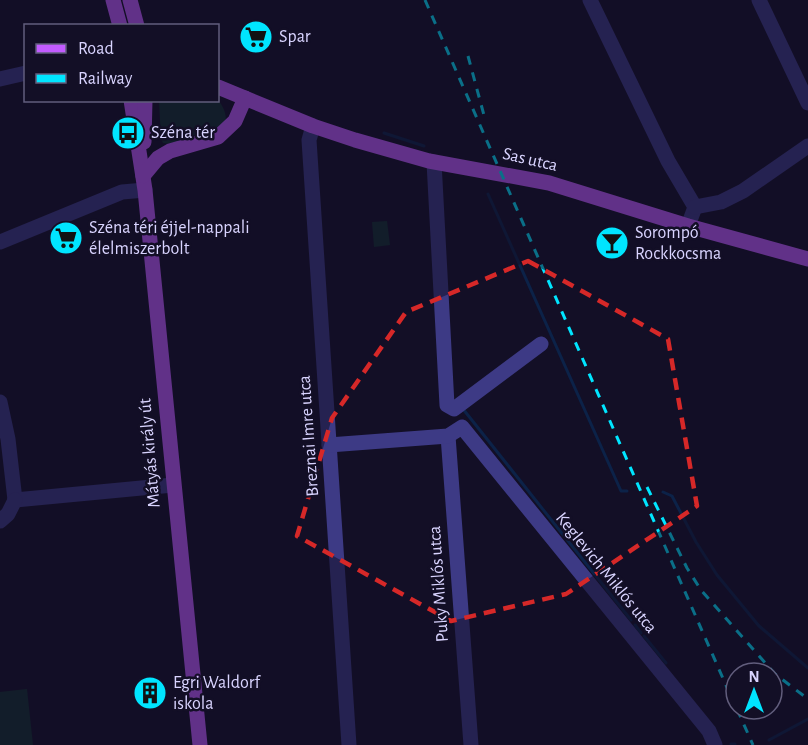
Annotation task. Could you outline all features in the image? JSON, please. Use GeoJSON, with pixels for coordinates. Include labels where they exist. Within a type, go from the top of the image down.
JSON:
{"type":"FeatureCollection","features":[{"type":"Feature","properties":{"kind":"main road"},"geometry":{"type":"LineString","coordinates":[[113,0],[119,23]]}},
{"type":"Feature","properties":{"kind":"main road"},"geometry":{"type":"LineString","coordinates":[[130,0],[136,24]]}},
{"type":"Feature","properties":{"kind":"main road","name":"Sas utca"},"geometry":{"type":"LineString","coordinates":[[219,87],[313,126],[355,140],[435,162],[549,183],[688,226],[808,259]]}},
{"type":"Feature","properties":{"kind":"main road"},"geometry":{"type":"LineString","coordinates":[[144,183],[158,158],[170,151],[218,137],[235,121],[245,98]]}},
{"type":"Feature","properties":{"kind":"main road","name":"Mátyás király út"},"geometry":{"type":"LineString","coordinates":[[131,102],[144,183],[200,745]]}},
{"type":"Feature","properties":{"kind":"main road","name":"Mátyás király út"},"geometry":{"type":"LineString","coordinates":[[141,157],[145,137],[145,102]]}},
{"type":"Feature","properties":{"kind":"main road"},"geometry":{"type":"LineString","coordinates":[[145,137],[158,149],[170,151]]}},
{"type":"Feature","properties":{"kind":"street"},"geometry":{"type":"LineString","coordinates":[[590,0],[668,162],[695,207]]}},
{"type":"Feature","properties":{"kind":"street"},"geometry":{"type":"LineString","coordinates":[[759,0],[808,103]]}},
{"type":"Feature","properties":{"kind":"street"},"geometry":{"type":"LineString","coordinates":[[0,79],[24,73]]}},
{"type":"Feature","properties":{"kind":"street","name":"Breznai Imre utca"},"geometry":{"type":"LineString","coordinates":[[313,126],[309,140],[349,745]]}},
{"type":"Feature","properties":{"kind":"street"},"geometry":{"type":"LineString","coordinates":[[695,207],[721,201],[743,191],[808,146]]}},
{"type":"Feature","properties":{"kind":"street"},"geometry":{"type":"LineString","coordinates":[[435,162],[447,405],[454,409],[541,345]]}},
{"type":"Feature","properties":{"kind":"street"},"geometry":{"type":"LineString","coordinates":[[0,242],[144,183]]}},
{"type":"Feature","properties":{"kind":"street"},"geometry":{"type":"LineString","coordinates":[[688,226],[695,207]]}},
{"type":"Feature","properties":{"kind":"street"},"geometry":{"type":"LineString","coordinates":[[0,402],[8,439],[15,500],[8,514],[0,522]]}},
{"type":"Feature","properties":{"kind":"street","name":"Keglevich Miklós utca"},"geometry":{"type":"LineString","coordinates":[[448,436],[462,427],[709,730],[715,745]]}},
{"type":"Feature","properties":{"kind":"street"},"geometry":{"type":"LineString","coordinates":[[329,445],[448,436]]}},
{"type":"Feature","properties":{"kind":"street","name":"Puky Miklós utca"},"geometry":{"type":"LineString","coordinates":[[448,436],[471,745]]}},
{"type":"Feature","properties":{"kind":"street"},"geometry":{"type":"LineString","coordinates":[[15,500],[173,485]]}},
{"type":"Feature","properties":{"kind":"highlighted area"},"geometry":{"type":"Polygon","coordinates":[[[528,261],[668,339],[697,506],[566,594],[451,621],[297,536],[332,418],[406,312],[528,261]]]}},
{"type":"Feature","properties":{"kind":"green space"},"geometry":{"type":"Polygon","coordinates":[[[159,102],[219,102],[223,108],[226,122],[217,133],[170,144],[163,143],[159,102]]]}},
{"type":"Feature","properties":{"kind":"green space"},"geometry":{"type":"Polygon","coordinates":[[[387,221],[390,245],[374,247],[372,222],[387,221]]]}},
{"type":"Feature","properties":{"kind":"green space"},"geometry":{"type":"Polygon","coordinates":[[[27,689],[33,745],[0,745],[0,692],[27,689]]]}},
{"type":"Feature","properties":{"kind":"waterway"},"geometry":{"type":"LineString","coordinates":[[384,133],[424,146]]}},
{"type":"Feature","properties":{"kind":"waterway"},"geometry":{"type":"LineString","coordinates":[[488,194],[621,491],[627,491]]}},
{"type":"Feature","properties":{"kind":"waterway"},"geometry":{"type":"LineString","coordinates":[[463,409],[631,620]]}},
{"type":"Feature","properties":{"kind":"waterway"},"geometry":{"type":"LineString","coordinates":[[663,492],[672,496],[696,542],[717,575],[759,626],[808,668]]}},
{"type":"Feature","properties":{"kind":"waterway"},"geometry":{"type":"LineString","coordinates":[[635,625],[641,633]]}},
{"type":"Feature","properties":{"kind":"waterway"},"geometry":{"type":"LineString","coordinates":[[644,636],[666,663]]}},
{"type":"Feature","properties":{"kind":"waterway"},"geometry":{"type":"LineString","coordinates":[[769,740],[808,719]]}},
{"type":"Feature","properties":{"kind":"railway"},"geometry":{"type":"LineString","coordinates":[[425,0],[724,681]]}},
{"type":"Feature","properties":{"kind":"railway"},"geometry":{"type":"LineString","coordinates":[[468,56],[485,119]]}},
{"type":"Feature","properties":{"kind":"railway"},"geometry":{"type":"LineString","coordinates":[[647,487],[687,568],[701,590],[775,674],[808,699]]}},
{"type":"Feature","properties":{"kind":"railway"},"geometry":{"type":"LineString","coordinates":[[742,721],[753,745]]}},
{"type":"Feature","properties":{"kind":"place","name":"Spar"},"geometry":{"type":"Point","coordinates":[256,37]}},
{"type":"Feature","properties":{"kind":"place","name":"Széna tér"},"geometry":{"type":"Point","coordinates":[128,133]}},
{"type":"Feature","properties":{"kind":"place","name":"Széna téri éjjel-nappali élelmiszerbolt"},"geometry":{"type":"Point","coordinates":[66,238]}},
{"type":"Feature","properties":{"kind":"place","name":"Sorompó Rockkocsma"},"geometry":{"type":"Point","coordinates":[612,243]}},
{"type":"Feature","properties":{"kind":"place","name":"Egri Waldorf iskola"},"geometry":{"type":"Point","coordinates":[150,693]}}]}
